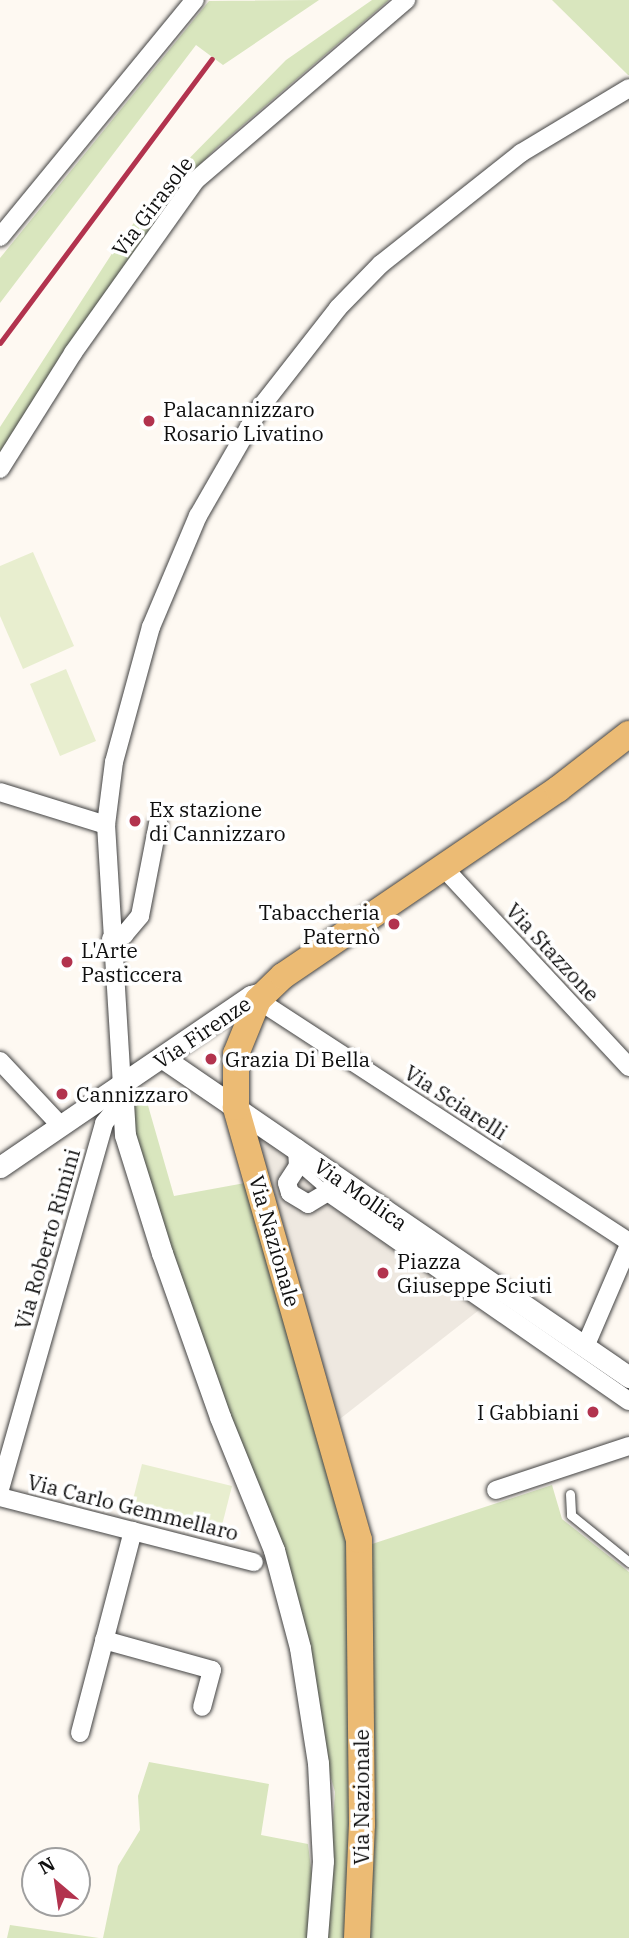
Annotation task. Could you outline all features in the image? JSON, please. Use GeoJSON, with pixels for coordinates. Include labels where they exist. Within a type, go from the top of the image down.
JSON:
{"type":"FeatureCollection","features":[{"type":"Feature","properties":{"kind":"main road"},"geometry":{"type":"LineString","coordinates":[[249,1007],[629,734]]}},
{"type":"Feature","properties":{"kind":"main road","name":"Via Nazionale"},"geometry":{"type":"LineString","coordinates":[[249,1007],[236,1054],[236,1107],[359,1540],[362,1825],[357,1938]]}},
{"type":"Feature","properties":{"kind":"street"},"geometry":{"type":"LineString","coordinates":[[0,237],[195,0]]}},
{"type":"Feature","properties":{"kind":"street","name":"Via Girasole"},"geometry":{"type":"LineString","coordinates":[[0,469],[74,353],[196,180],[385,7],[406,0]]}},
{"type":"Feature","properties":{"kind":"street"},"geometry":{"type":"LineString","coordinates":[[317,1938],[323,1861],[318,1763],[300,1647],[274,1550],[220,1418],[162,1253],[125,1136],[106,825],[114,762],[151,626],[198,516],[260,408],[338,308],[422,228],[521,153],[629,88]]}},
{"type":"Feature","properties":{"kind":"street"},"geometry":{"type":"LineString","coordinates":[[0,792],[106,825]]}},
{"type":"Feature","properties":{"kind":"street"},"geometry":{"type":"LineString","coordinates":[[111,939],[124,935],[140,916],[158,823]]}},
{"type":"Feature","properties":{"kind":"street","name":"Via Stazzone"},"geometry":{"type":"LineString","coordinates":[[443,867],[629,1068]]}},
{"type":"Feature","properties":{"kind":"street","name":"Via Firenze"},"geometry":{"type":"LineString","coordinates":[[0,1167],[97,1102],[121,1095],[163,1058],[249,1007]]}},
{"type":"Feature","properties":{"kind":"street","name":"Via Sciarelli"},"geometry":{"type":"LineString","coordinates":[[249,1007],[629,1244]]}},
{"type":"Feature","properties":{"kind":"street","name":"Via Mollica"},"geometry":{"type":"LineString","coordinates":[[163,1058],[236,1107],[333,1185],[494,1297],[585,1348],[629,1377]]}},
{"type":"Feature","properties":{"kind":"street"},"geometry":{"type":"LineString","coordinates":[[0,1061],[61,1126]]}},
{"type":"Feature","properties":{"kind":"street"},"geometry":{"type":"LineString","coordinates":[[104,1123],[121,1095]]}},
{"type":"Feature","properties":{"kind":"street"},"geometry":{"type":"LineString","coordinates":[[97,1102],[104,1123]]}},
{"type":"Feature","properties":{"kind":"street","name":"Via Roberto Rimini"},"geometry":{"type":"LineString","coordinates":[[0,1489],[104,1123]]}},
{"type":"Feature","properties":{"kind":"street"},"geometry":{"type":"LineString","coordinates":[[297,1157],[287,1182],[298,1200],[308,1204],[333,1185]]}},
{"type":"Feature","properties":{"kind":"street"},"geometry":{"type":"LineString","coordinates":[[585,1348],[629,1244]]}},
{"type":"Feature","properties":{"kind":"street"},"geometry":{"type":"LineString","coordinates":[[494,1297],[629,1401]]}},
{"type":"Feature","properties":{"kind":"street"},"geometry":{"type":"LineString","coordinates":[[496,1490],[629,1446]]}},
{"type":"Feature","properties":{"kind":"street","name":"Via Carlo Gemmellaro"},"geometry":{"type":"LineString","coordinates":[[0,1497],[254,1562]]}},
{"type":"Feature","properties":{"kind":"street"},"geometry":{"type":"LineString","coordinates":[[80,1733],[133,1531]]}},
{"type":"Feature","properties":{"kind":"street"},"geometry":{"type":"LineString","coordinates":[[104,1640],[212,1670],[202,1707]]}},
{"type":"Feature","properties":{"kind":"lane"},"geometry":{"type":"LineString","coordinates":[[570,1494],[571,1515],[629,1562]]}},
{"type":"Feature","properties":{"kind":"green space"},"geometry":{"type":"Polygon","coordinates":[[[319,0],[223,65],[196,45],[0,303],[0,258],[209,1],[319,0]]]}},
{"type":"Feature","properties":{"kind":"green space"},"geometry":{"type":"Polygon","coordinates":[[[372,0],[389,0],[216,148],[183,182],[59,358],[0,454],[0,427],[122,238],[167,181],[286,60],[372,0]]]}},
{"type":"Feature","properties":{"kind":"green space"},"geometry":{"type":"Polygon","coordinates":[[[552,0],[629,0],[629,75],[628,75],[552,0]]]}},
{"type":"Feature","properties":{"kind":"green space"},"geometry":{"type":"Polygon","coordinates":[[[33,552],[74,646],[23,669],[0,616],[0,566],[33,552]]]}},
{"type":"Feature","properties":{"kind":"green space"},"geometry":{"type":"Polygon","coordinates":[[[66,669],[96,741],[60,756],[30,684],[66,669]]]}},
{"type":"Feature","properties":{"kind":"green space"},"geometry":{"type":"Polygon","coordinates":[[[147,1102],[174,1196],[245,1183],[347,1539],[351,1605],[348,1938],[325,1938],[335,1792],[226,1415],[143,1174],[130,1105],[147,1102]]]}},
{"type":"Feature","properties":{"kind":"green space"},"geometry":{"type":"Polygon","coordinates":[[[142,1464],[232,1486],[219,1537],[129,1515],[142,1464]]]}},
{"type":"Feature","properties":{"kind":"green space"},"geometry":{"type":"Polygon","coordinates":[[[552,1485],[562,1519],[629,1572],[629,1938],[368,1938],[366,1546],[552,1485]]]}},
{"type":"Feature","properties":{"kind":"green space"},"geometry":{"type":"Polygon","coordinates":[[[149,1762],[269,1784],[261,1835],[308,1844],[314,1892],[311,1938],[103,1938],[118,1866],[140,1830],[138,1796],[149,1762]]]}},
{"type":"Feature","properties":{"kind":"green space"},"geometry":{"type":"Polygon","coordinates":[[[10,1925],[99,1938],[7,1938],[10,1925]]]}},
{"type":"Feature","properties":{"kind":"shaded area","name":"Piazza Giuseppe Sciuti"},"geometry":{"type":"Polygon","coordinates":[[[246,1114],[488,1303],[336,1422],[246,1114]]]}},
{"type":"Feature","properties":{"kind":"railway"},"geometry":{"type":"LineString","coordinates":[[0,343],[212,59]]}},
{"type":"Feature","properties":{"kind":"place","name":"Palacannizzaro Rosario Livatino"},"geometry":{"type":"Point","coordinates":[149,421]}},
{"type":"Feature","properties":{"kind":"place","name":"Ex stazione di Cannizzaro"},"geometry":{"type":"Point","coordinates":[135,821]}},
{"type":"Feature","properties":{"kind":"place","name":"Tabaccheria Paternò"},"geometry":{"type":"Point","coordinates":[394,924]}},
{"type":"Feature","properties":{"kind":"place","name":"L'Arte Pasticcera"},"geometry":{"type":"Point","coordinates":[67,962]}},
{"type":"Feature","properties":{"kind":"place","name":"Grazia Di Bella"},"geometry":{"type":"Point","coordinates":[211,1059]}},
{"type":"Feature","properties":{"kind":"place","name":"Cannizzaro"},"geometry":{"type":"Point","coordinates":[62,1094]}},
{"type":"Feature","properties":{"kind":"place","name":"Piazza Giuseppe Sciuti"},"geometry":{"type":"Point","coordinates":[383,1273]}},
{"type":"Feature","properties":{"kind":"place","name":"I Gabbiani"},"geometry":{"type":"Point","coordinates":[593,1412]}}]}
